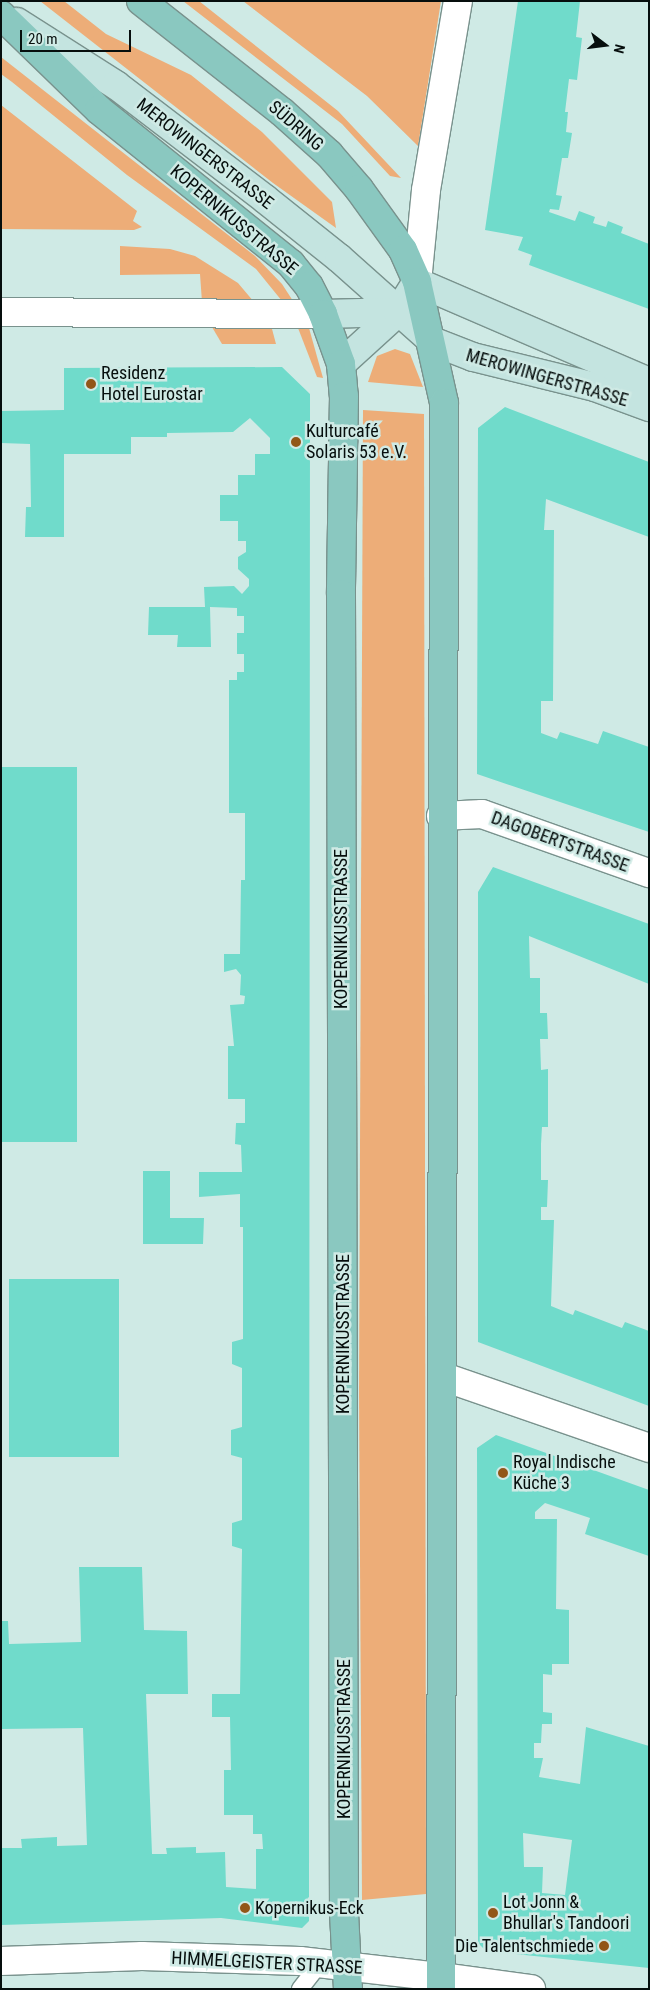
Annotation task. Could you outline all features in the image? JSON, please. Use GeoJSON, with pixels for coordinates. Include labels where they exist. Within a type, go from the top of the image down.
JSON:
{"type":"FeatureCollection","features":[{"type":"Feature","properties":{"kind":"main road","name":"SÜDRING"},"geometry":{"type":"LineString","coordinates":[[141,1],[282,112],[329,154],[359,189],[403,250],[417,282]]}},
{"type":"Feature","properties":{"kind":"main road","name":"MEROWINGERSTRASSE"},"geometry":{"type":"LineString","coordinates":[[1,14],[116,85],[324,246],[432,341],[459,353],[596,387],[649,407]]}},
{"type":"Feature","properties":{"kind":"main road","name":"KOPERNIKUSSTRASSE"},"geometry":{"type":"LineString","coordinates":[[1,14],[99,110],[291,264],[309,286],[323,314],[341,364],[344,396],[338,1973]]}},
{"type":"Feature","properties":{"kind":"main road"},"geometry":{"type":"LineString","coordinates":[[341,364],[368,335],[398,312],[417,282]]}},
{"type":"Feature","properties":{"kind":"main road"},"geometry":{"type":"LineString","coordinates":[[417,282],[432,341],[444,403],[441,816],[444,1377],[441,1983]]}},
{"type":"Feature","properties":{"kind":"main road","name":"MEROWINGERSTRASSE"},"geometry":{"type":"LineString","coordinates":[[417,282],[649,382]]}},
{"type":"Feature","properties":{"kind":"main road"},"geometry":{"type":"LineString","coordinates":[[323,314],[398,312]]}},
{"type":"Feature","properties":{"kind":"street"},"geometry":{"type":"LineString","coordinates":[[417,282],[426,190],[458,1]]}},
{"type":"Feature","properties":{"kind":"street"},"geometry":{"type":"LineString","coordinates":[[1,312],[200,315],[323,314]]}},
{"type":"Feature","properties":{"kind":"street","name":"DAGOBERTSTRASSE"},"geometry":{"type":"LineString","coordinates":[[441,816],[482,814],[649,873]]}},
{"type":"Feature","properties":{"kind":"street"},"geometry":{"type":"LineString","coordinates":[[444,1377],[649,1448]]}},
{"type":"Feature","properties":{"kind":"street","name":"HIMMELGEISTER STRASSE"},"geometry":{"type":"LineString","coordinates":[[1,1961],[142,1956],[441,1983],[531,1989]]}},
{"type":"Feature","properties":{"kind":"lane"},"geometry":{"type":"LineString","coordinates":[[300,1989],[338,1973]]}},
{"type":"Feature","properties":{"kind":"shaded area"},"geometry":{"type":"Polygon","coordinates":[[[40,1],[64,1],[106,34],[191,75],[262,132],[332,202],[336,228],[273,183],[40,1]]]}},
{"type":"Feature","properties":{"kind":"shaded area"},"geometry":{"type":"Polygon","coordinates":[[[183,1],[199,1],[338,111],[401,178],[390,176],[342,124],[183,1]]]}},
{"type":"Feature","properties":{"kind":"shaded area"},"geometry":{"type":"Polygon","coordinates":[[[243,1],[441,1],[418,146],[367,96],[243,1]]]}},
{"type":"Feature","properties":{"kind":"shaded area"},"geometry":{"type":"Polygon","coordinates":[[[1,57],[255,256],[282,284],[293,301],[282,301],[256,269],[127,175],[1,74],[1,57]]]}},
{"type":"Feature","properties":{"kind":"shaded area"},"geometry":{"type":"Polygon","coordinates":[[[1,105],[137,211],[133,221],[142,227],[134,230],[1,229],[1,105]]]}},
{"type":"Feature","properties":{"kind":"shaded area"},"geometry":{"type":"Polygon","coordinates":[[[120,246],[170,249],[195,256],[238,283],[254,302],[202,302],[200,274],[120,275],[120,246]]]}},
{"type":"Feature","properties":{"kind":"shaded area"},"geometry":{"type":"Polygon","coordinates":[[[212,327],[272,329],[276,344],[222,344],[212,327]]]}},
{"type":"Feature","properties":{"kind":"shaded area"},"geometry":{"type":"Polygon","coordinates":[[[298,328],[309,328],[323,378],[317,377],[298,328]]]}},
{"type":"Feature","properties":{"kind":"shaded area"},"geometry":{"type":"Polygon","coordinates":[[[395,349],[410,354],[423,387],[368,382],[377,356],[395,349]]]}},
{"type":"Feature","properties":{"kind":"shaded area"},"geometry":{"type":"Polygon","coordinates":[[[363,410],[424,414],[426,1894],[362,1900],[359,1393],[363,410]]]}},
{"type":"Feature","properties":{"kind":"building"},"geometry":{"type":"Polygon","coordinates":[[[518,1],[580,1],[576,37],[582,38],[577,80],[569,79],[565,112],[568,112],[566,132],[572,133],[568,158],[562,158],[556,195],[562,196],[559,210],[550,209],[549,212],[575,221],[579,211],[595,217],[593,223],[606,227],[608,221],[623,227],[621,233],[649,244],[649,309],[529,265],[532,255],[518,250],[523,237],[485,230],[518,1]]]}},
{"type":"Feature","properties":{"kind":"building"},"geometry":{"type":"Polygon","coordinates":[[[282,367],[310,394],[309,1921],[302,1928],[221,1918],[1,1925],[1,1848],[22,1848],[21,1839],[57,1837],[57,1846],[87,1845],[83,1728],[1,1729],[1,1621],[8,1621],[9,1644],[81,1642],[79,1567],[142,1567],[144,1630],[187,1631],[188,1694],[146,1694],[152,1854],[167,1854],[166,1848],[196,1847],[196,1853],[225,1852],[226,1887],[256,1889],[256,1849],[263,1849],[262,1834],[253,1834],[253,1815],[224,1815],[224,1770],[231,1770],[230,1717],[212,1717],[212,1694],[240,1694],[242,1549],[232,1546],[232,1523],[242,1520],[242,1458],[231,1455],[231,1430],[242,1427],[242,1368],[232,1364],[232,1342],[243,1339],[243,1227],[240,1227],[240,1194],[199,1197],[199,1172],[242,1172],[241,1145],[235,1144],[236,1123],[245,1123],[245,1099],[228,1099],[228,1046],[234,1046],[230,1005],[244,1004],[245,996],[240,995],[241,975],[236,969],[224,972],[224,954],[240,954],[241,880],[245,880],[245,813],[229,813],[229,680],[237,680],[237,672],[244,672],[244,654],[237,654],[237,633],[244,633],[244,616],[237,616],[237,608],[210,607],[211,647],[177,647],[178,635],[148,635],[149,607],[205,607],[204,587],[234,586],[242,594],[249,586],[249,579],[238,569],[238,557],[246,552],[246,541],[238,541],[238,521],[220,521],[220,495],[238,495],[238,475],[255,475],[255,454],[270,454],[270,438],[250,418],[233,432],[167,433],[167,437],[131,437],[131,454],[64,454],[64,537],[25,537],[26,507],[31,507],[30,444],[1,443],[1,411],[64,410],[64,368],[282,367]]]}},
{"type":"Feature","properties":{"kind":"building"},"geometry":{"type":"Polygon","coordinates":[[[505,407],[649,462],[649,537],[546,499],[544,530],[554,530],[553,701],[541,701],[541,733],[557,739],[560,732],[598,744],[603,731],[649,747],[649,832],[477,774],[478,428],[505,407]]]}},
{"type":"Feature","properties":{"kind":"building"},"geometry":{"type":"Polygon","coordinates":[[[1,767],[77,767],[77,1142],[1,1142],[1,767]]]}},
{"type":"Feature","properties":{"kind":"building"},"geometry":{"type":"Polygon","coordinates":[[[493,867],[649,924],[649,984],[529,936],[530,978],[540,978],[540,1013],[547,1013],[548,1039],[540,1039],[541,1070],[548,1069],[548,1127],[542,1127],[541,1144],[541,1180],[548,1180],[547,1207],[541,1207],[541,1220],[554,1220],[551,1306],[573,1315],[575,1310],[622,1328],[625,1322],[649,1331],[649,1406],[478,1342],[478,892],[493,867]]]}},
{"type":"Feature","properties":{"kind":"building"},"geometry":{"type":"Polygon","coordinates":[[[143,1171],[170,1171],[170,1218],[204,1218],[203,1244],[143,1244],[143,1171]]]}},
{"type":"Feature","properties":{"kind":"building"},"geometry":{"type":"Polygon","coordinates":[[[9,1279],[119,1279],[119,1457],[9,1457],[9,1279]]]}},
{"type":"Feature","properties":{"kind":"building"},"geometry":{"type":"Polygon","coordinates":[[[496,1435],[649,1490],[649,1556],[585,1534],[590,1518],[545,1503],[535,1512],[535,1519],[557,1519],[556,1609],[569,1610],[569,1664],[552,1664],[552,1675],[543,1674],[543,1712],[552,1713],[552,1724],[542,1724],[541,1743],[534,1743],[534,1758],[543,1758],[539,1777],[580,1784],[586,1727],[649,1746],[649,1968],[486,1951],[478,1943],[477,1448],[496,1435]],[[523,1833],[524,1867],[543,1867],[542,1893],[565,1895],[572,1840],[523,1833]]]}},
{"type":"Feature","properties":{"kind":"place","name":"Residenz Hotel Eurostar"},"geometry":{"type":"Point","coordinates":[91,384]}},
{"type":"Feature","properties":{"kind":"place","name":"Kulturcafé Solaris 53 e.V."},"geometry":{"type":"Point","coordinates":[296,442]}},
{"type":"Feature","properties":{"kind":"place","name":"Royal Indische Küche 3"},"geometry":{"type":"Point","coordinates":[503,1473]}},
{"type":"Feature","properties":{"kind":"place","name":"Kopernikus-Eck"},"geometry":{"type":"Point","coordinates":[245,1908]}},
{"type":"Feature","properties":{"kind":"place","name":"Lot Jonn & Bhullar's Tandoori"},"geometry":{"type":"Point","coordinates":[493,1913]}},
{"type":"Feature","properties":{"kind":"place","name":"Die Talentschmiede"},"geometry":{"type":"Point","coordinates":[604,1946]}}]}
